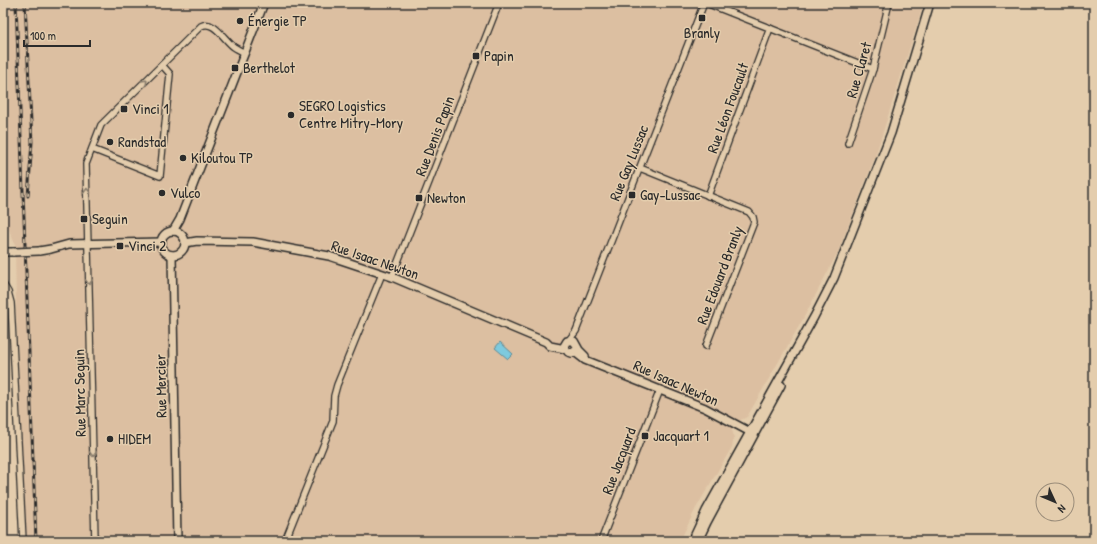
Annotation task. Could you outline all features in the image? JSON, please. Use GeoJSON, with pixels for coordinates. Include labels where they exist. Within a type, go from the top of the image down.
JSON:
{"type":"FeatureCollection","features":[{"type":"Feature","properties":{"kind":"street"},"geometry":{"type":"LineString","coordinates":[[173,231],[180,233],[185,239],[185,243],[183,250],[180,253],[172,255],[165,251],[162,242],[163,237],[173,231],[180,219],[264,3]]}},
{"type":"Feature","properties":{"kind":"street","name":"Rue Denis Papin"},"geometry":{"type":"LineString","coordinates":[[392,278],[500,3]]}},
{"type":"Feature","properties":{"kind":"street"},"geometry":{"type":"LineString","coordinates":[[705,3],[873,68]]}},
{"type":"Feature","properties":{"kind":"street","name":"Rue Gay Lussac"},"geometry":{"type":"LineString","coordinates":[[571,344],[705,3]]}},
{"type":"Feature","properties":{"kind":"street","name":"Rue Claret"},"geometry":{"type":"LineString","coordinates":[[848,143],[873,68],[889,3]]}},
{"type":"Feature","properties":{"kind":"street"},"geometry":{"type":"LineString","coordinates":[[698,541],[752,433],[834,278],[891,133],[930,3]]}},
{"type":"Feature","properties":{"kind":"street","name":"Rue Marc Seguin"},"geometry":{"type":"LineString","coordinates":[[95,541],[86,164],[101,125],[203,25],[210,24],[234,47],[245,53]]}},
{"type":"Feature","properties":{"kind":"street","name":"Rue Léon Foucault"},"geometry":{"type":"LineString","coordinates":[[708,196],[770,28]]}},
{"type":"Feature","properties":{"kind":"street"},"geometry":{"type":"LineString","coordinates":[[92,149],[160,176],[170,74],[162,65]]}},
{"type":"Feature","properties":{"kind":"street","name":"Rue Edouard Branly"},"geometry":{"type":"LineString","coordinates":[[640,168],[749,212],[753,217],[754,222],[706,346]]}},
{"type":"Feature","properties":{"kind":"street","name":"Rue Isaac Newton"},"geometry":{"type":"LineString","coordinates":[[185,243],[197,241],[253,242],[329,256],[382,274],[546,342],[571,344],[591,362]]}},
{"type":"Feature","properties":{"kind":"street"},"geometry":{"type":"LineString","coordinates":[[3,252],[39,251],[69,244],[162,242]]}},
{"type":"Feature","properties":{"kind":"street","name":"Rue Mercier"},"geometry":{"type":"LineString","coordinates":[[172,255],[177,541]]}},
{"type":"Feature","properties":{"kind":"street"},"geometry":{"type":"LineString","coordinates":[[286,541],[332,421],[334,396],[337,385],[382,274]]}},
{"type":"Feature","properties":{"kind":"street"},"geometry":{"type":"LineString","coordinates":[[3,284],[8,292],[12,304],[23,541]]}},
{"type":"Feature","properties":{"kind":"street","name":"Rue Isaac Newton"},"geometry":{"type":"LineString","coordinates":[[571,344],[568,352],[705,408],[752,433]]}},
{"type":"Feature","properties":{"kind":"street","name":"Rue Jacquard"},"geometry":{"type":"LineString","coordinates":[[601,541],[660,390]]}},
{"type":"Feature","properties":{"kind":"street"},"geometry":{"type":"LineString","coordinates":[[692,541],[706,511],[752,433]]}},
{"type":"Feature","properties":{"kind":"shaded area"},"geometry":{"type":"Polygon","coordinates":[[[3,3],[924,3],[875,157],[838,252],[803,319],[747,417],[738,421],[732,430],[734,437],[732,447],[696,508],[680,541],[26,541],[16,309],[15,244],[7,225],[6,145],[3,137],[3,3]]]}},
{"type":"Feature","properties":{"kind":"water"},"geometry":{"type":"Polygon","coordinates":[[[500,342],[513,354],[508,359],[495,348],[500,342]]]}},
{"type":"Feature","properties":{"kind":"railway"},"geometry":{"type":"LineString","coordinates":[[16,3],[36,541]]}},
{"type":"Feature","properties":{"kind":"railway"},"geometry":{"type":"LineString","coordinates":[[25,3],[32,142],[28,196]]}},
{"type":"Feature","properties":{"kind":"place","name":"Branly"},"geometry":{"type":"Point","coordinates":[702,18]}},
{"type":"Feature","properties":{"kind":"place","name":"Énergie TP"},"geometry":{"type":"Point","coordinates":[240,21]}},
{"type":"Feature","properties":{"kind":"place","name":"Papin"},"geometry":{"type":"Point","coordinates":[476,56]}},
{"type":"Feature","properties":{"kind":"place","name":"Berthelot"},"geometry":{"type":"Point","coordinates":[235,68]}},
{"type":"Feature","properties":{"kind":"place","name":"Vinci 1"},"geometry":{"type":"Point","coordinates":[124,109]}},
{"type":"Feature","properties":{"kind":"place","name":"SEGRO Logistics Centre Mitry-Mory"},"geometry":{"type":"Point","coordinates":[291,115]}},
{"type":"Feature","properties":{"kind":"place","name":"Randstad"},"geometry":{"type":"Point","coordinates":[110,142]}},
{"type":"Feature","properties":{"kind":"place","name":"Kiloutou TP"},"geometry":{"type":"Point","coordinates":[183,158]}},
{"type":"Feature","properties":{"kind":"place","name":"Vulco"},"geometry":{"type":"Point","coordinates":[162,193]}},
{"type":"Feature","properties":{"kind":"place","name":"Gay-Lussac"},"geometry":{"type":"Point","coordinates":[632,195]}},
{"type":"Feature","properties":{"kind":"place","name":"Newton"},"geometry":{"type":"Point","coordinates":[419,198]}},
{"type":"Feature","properties":{"kind":"place","name":"Seguin"},"geometry":{"type":"Point","coordinates":[84,219]}},
{"type":"Feature","properties":{"kind":"place","name":"Vinci 2"},"geometry":{"type":"Point","coordinates":[120,246]}},
{"type":"Feature","properties":{"kind":"place","name":"Jacquart 1"},"geometry":{"type":"Point","coordinates":[645,436]}},
{"type":"Feature","properties":{"kind":"place","name":"HIDEM"},"geometry":{"type":"Point","coordinates":[110,439]}}]}
